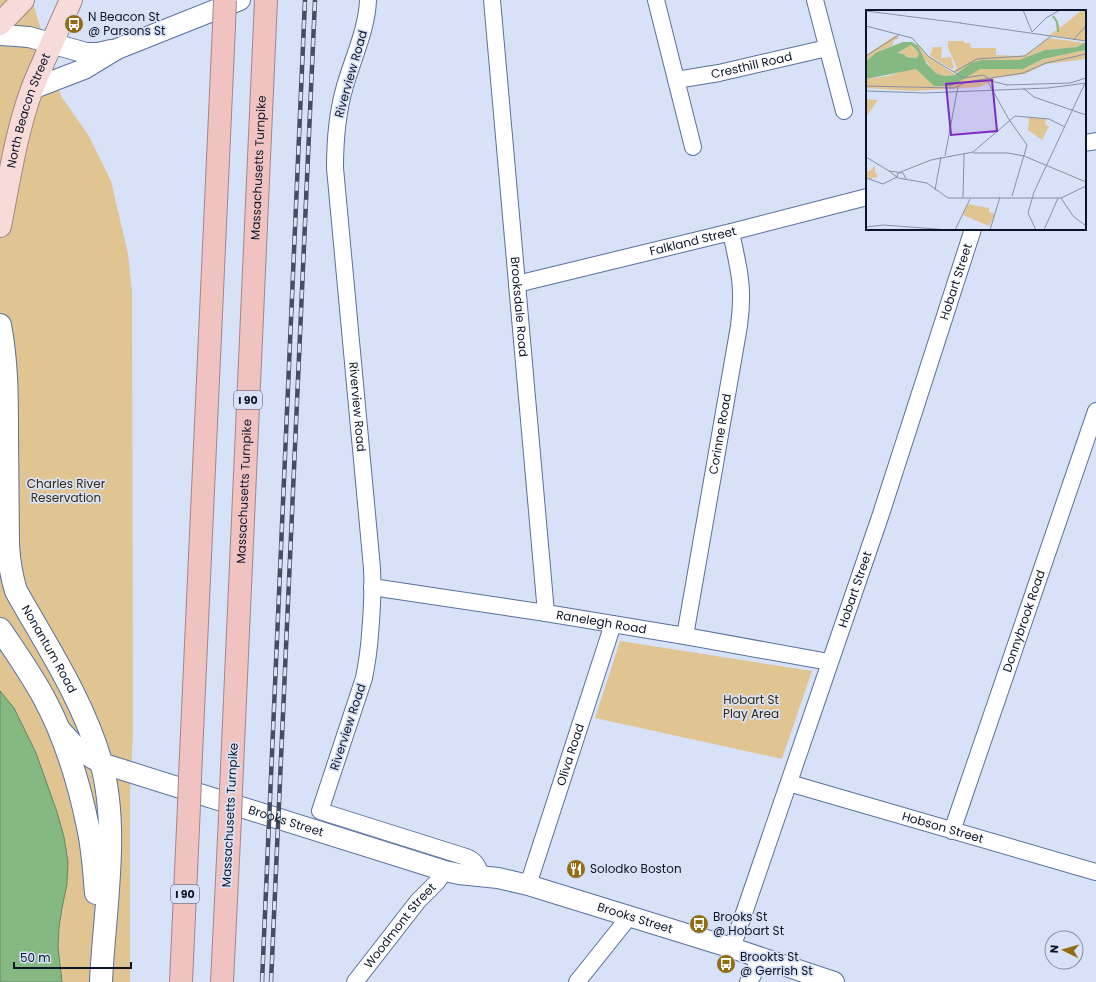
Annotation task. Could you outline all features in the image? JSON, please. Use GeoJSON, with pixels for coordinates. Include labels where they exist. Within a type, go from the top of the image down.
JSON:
{"type":"FeatureCollection","features":[{"type":"Feature","properties":{"kind":"highway","name":"I 90"},"geometry":{"type":"LineString","coordinates":[[181,982],[225,0]]}},
{"type":"Feature","properties":{"kind":"highway","name":"Massachusetts Turnpike"},"geometry":{"type":"LineString","coordinates":[[222,982],[266,5]]}},
{"type":"Feature","properties":{"kind":"main road"},"geometry":{"type":"LineString","coordinates":[[0,24],[23,0]]}},
{"type":"Feature","properties":{"kind":"main road","name":"North Beacon Street"},"geometry":{"type":"LineString","coordinates":[[0,226],[16,146],[32,89],[71,0]]}},
{"type":"Feature","properties":{"kind":"main road","name":"Nonantum Road"},"geometry":{"type":"LineString","coordinates":[[0,325],[6,373],[8,545],[12,578],[16,591],[58,661],[93,737],[101,763],[107,793],[110,846],[101,976]]}},
{"type":"Feature","properties":{"kind":"main road","name":"Nonantum Road"},"geometry":{"type":"LineString","coordinates":[[0,629],[44,699],[58,727],[76,779],[88,826],[93,854],[101,976]]}},
{"type":"Feature","properties":{"kind":"street"},"geometry":{"type":"LineString","coordinates":[[32,89],[84,69],[117,49],[240,0]]}},
{"type":"Feature","properties":{"kind":"street","name":"Riverview Road"},"geometry":{"type":"LineString","coordinates":[[320,811],[366,670],[371,620],[371,560],[335,168],[336,126],[340,105],[364,26],[368,10],[368,0]]}},
{"type":"Feature","properties":{"kind":"street","name":"Brooksdale Road"},"geometry":{"type":"LineString","coordinates":[[492,0],[546,613]]}},
{"type":"Feature","properties":{"kind":"street"},"geometry":{"type":"LineString","coordinates":[[656,0],[693,148]]}},
{"type":"Feature","properties":{"kind":"street"},"geometry":{"type":"LineString","coordinates":[[815,0],[844,111]]}},
{"type":"Feature","properties":{"kind":"street"},"geometry":{"type":"LineString","coordinates":[[0,36],[21,36],[86,53],[98,53],[117,49]]}},
{"type":"Feature","properties":{"kind":"street","name":"Cresthill Road"},"geometry":{"type":"LineString","coordinates":[[676,80],[719,73],[828,48]]}},
{"type":"Feature","properties":{"kind":"street"},"geometry":{"type":"LineString","coordinates":[[1086,143],[1096,141]]}},
{"type":"Feature","properties":{"kind":"street","name":"Falkland Street"},"geometry":{"type":"LineString","coordinates":[[517,284],[866,197]]}},
{"type":"Feature","properties":{"kind":"street","name":"Hobart Street"},"geometry":{"type":"LineString","coordinates":[[732,948],[881,514],[973,230]]}},
{"type":"Feature","properties":{"kind":"street","name":"Corinne Road"},"geometry":{"type":"LineString","coordinates":[[685,636],[741,310],[741,280],[731,232]]}},
{"type":"Feature","properties":{"kind":"street","name":"Donnybrook Road"},"geometry":{"type":"LineString","coordinates":[[952,831],[1096,410]]}},
{"type":"Feature","properties":{"kind":"street","name":"Ranelegh Road"},"geometry":{"type":"LineString","coordinates":[[372,587],[546,613],[829,662]]}},
{"type":"Feature","properties":{"kind":"street","name":"Oliva Road"},"geometry":{"type":"LineString","coordinates":[[528,885],[613,624]]}},
{"type":"Feature","properties":{"kind":"street","name":"Brooks Street"},"geometry":{"type":"LineString","coordinates":[[58,727],[74,745],[101,763],[445,871],[506,879],[528,885],[732,948],[834,982]]}},
{"type":"Feature","properties":{"kind":"street","name":"Hobson Street"},"geometry":{"type":"LineString","coordinates":[[789,783],[1096,872]]}},
{"type":"Feature","properties":{"kind":"street","name":"Brooks Street"},"geometry":{"type":"LineString","coordinates":[[320,811],[466,856],[476,863],[480,876]]}},
{"type":"Feature","properties":{"kind":"street","name":"Woodmont Street"},"geometry":{"type":"LineString","coordinates":[[355,982],[418,902],[445,871]]}},
{"type":"Feature","properties":{"kind":"street"},"geometry":{"type":"LineString","coordinates":[[577,982],[629,917]]}},
{"type":"Feature","properties":{"kind":"street"},"geometry":{"type":"LineString","coordinates":[[748,982],[753,975],[759,958]]}},
{"type":"Feature","properties":{"kind":"green space","name":"Charles River Reservation"},"geometry":{"type":"Polygon","coordinates":[[[0,0],[32,0],[61,96],[89,136],[111,181],[128,254],[132,292],[133,732],[130,791],[130,982],[62,982],[58,947],[59,927],[68,862],[64,837],[57,812],[36,753],[14,708],[0,691],[0,0]]]}},
{"type":"Feature","properties":{"kind":"green space","name":"Hobart St Play Area"},"geometry":{"type":"Polygon","coordinates":[[[620,641],[812,671],[782,759],[595,718],[620,641]]]}},
{"type":"Feature","properties":{"kind":"shaded area"},"geometry":{"type":"Polygon","coordinates":[[[0,691],[14,708],[36,753],[57,812],[64,837],[68,862],[67,884],[59,927],[58,947],[62,982],[0,982],[0,691]]]}},
{"type":"Feature","properties":{"kind":"railway"},"geometry":{"type":"LineString","coordinates":[[262,982],[305,0]]}},
{"type":"Feature","properties":{"kind":"railway"},"geometry":{"type":"LineString","coordinates":[[271,982],[315,0]]}},
{"type":"Feature","properties":{"kind":"place","name":"N Beacon St @ Parsons St"},"geometry":{"type":"Point","coordinates":[74,24]}},
{"type":"Feature","properties":{"kind":"place","name":"Solodko Boston"},"geometry":{"type":"Point","coordinates":[576,869]}},
{"type":"Feature","properties":{"kind":"place","name":"Brooks St @ Hobart St"},"geometry":{"type":"Point","coordinates":[699,924]}},
{"type":"Feature","properties":{"kind":"place","name":"Brookts St @ Gerrish St"},"geometry":{"type":"Point","coordinates":[726,964]}}]}
